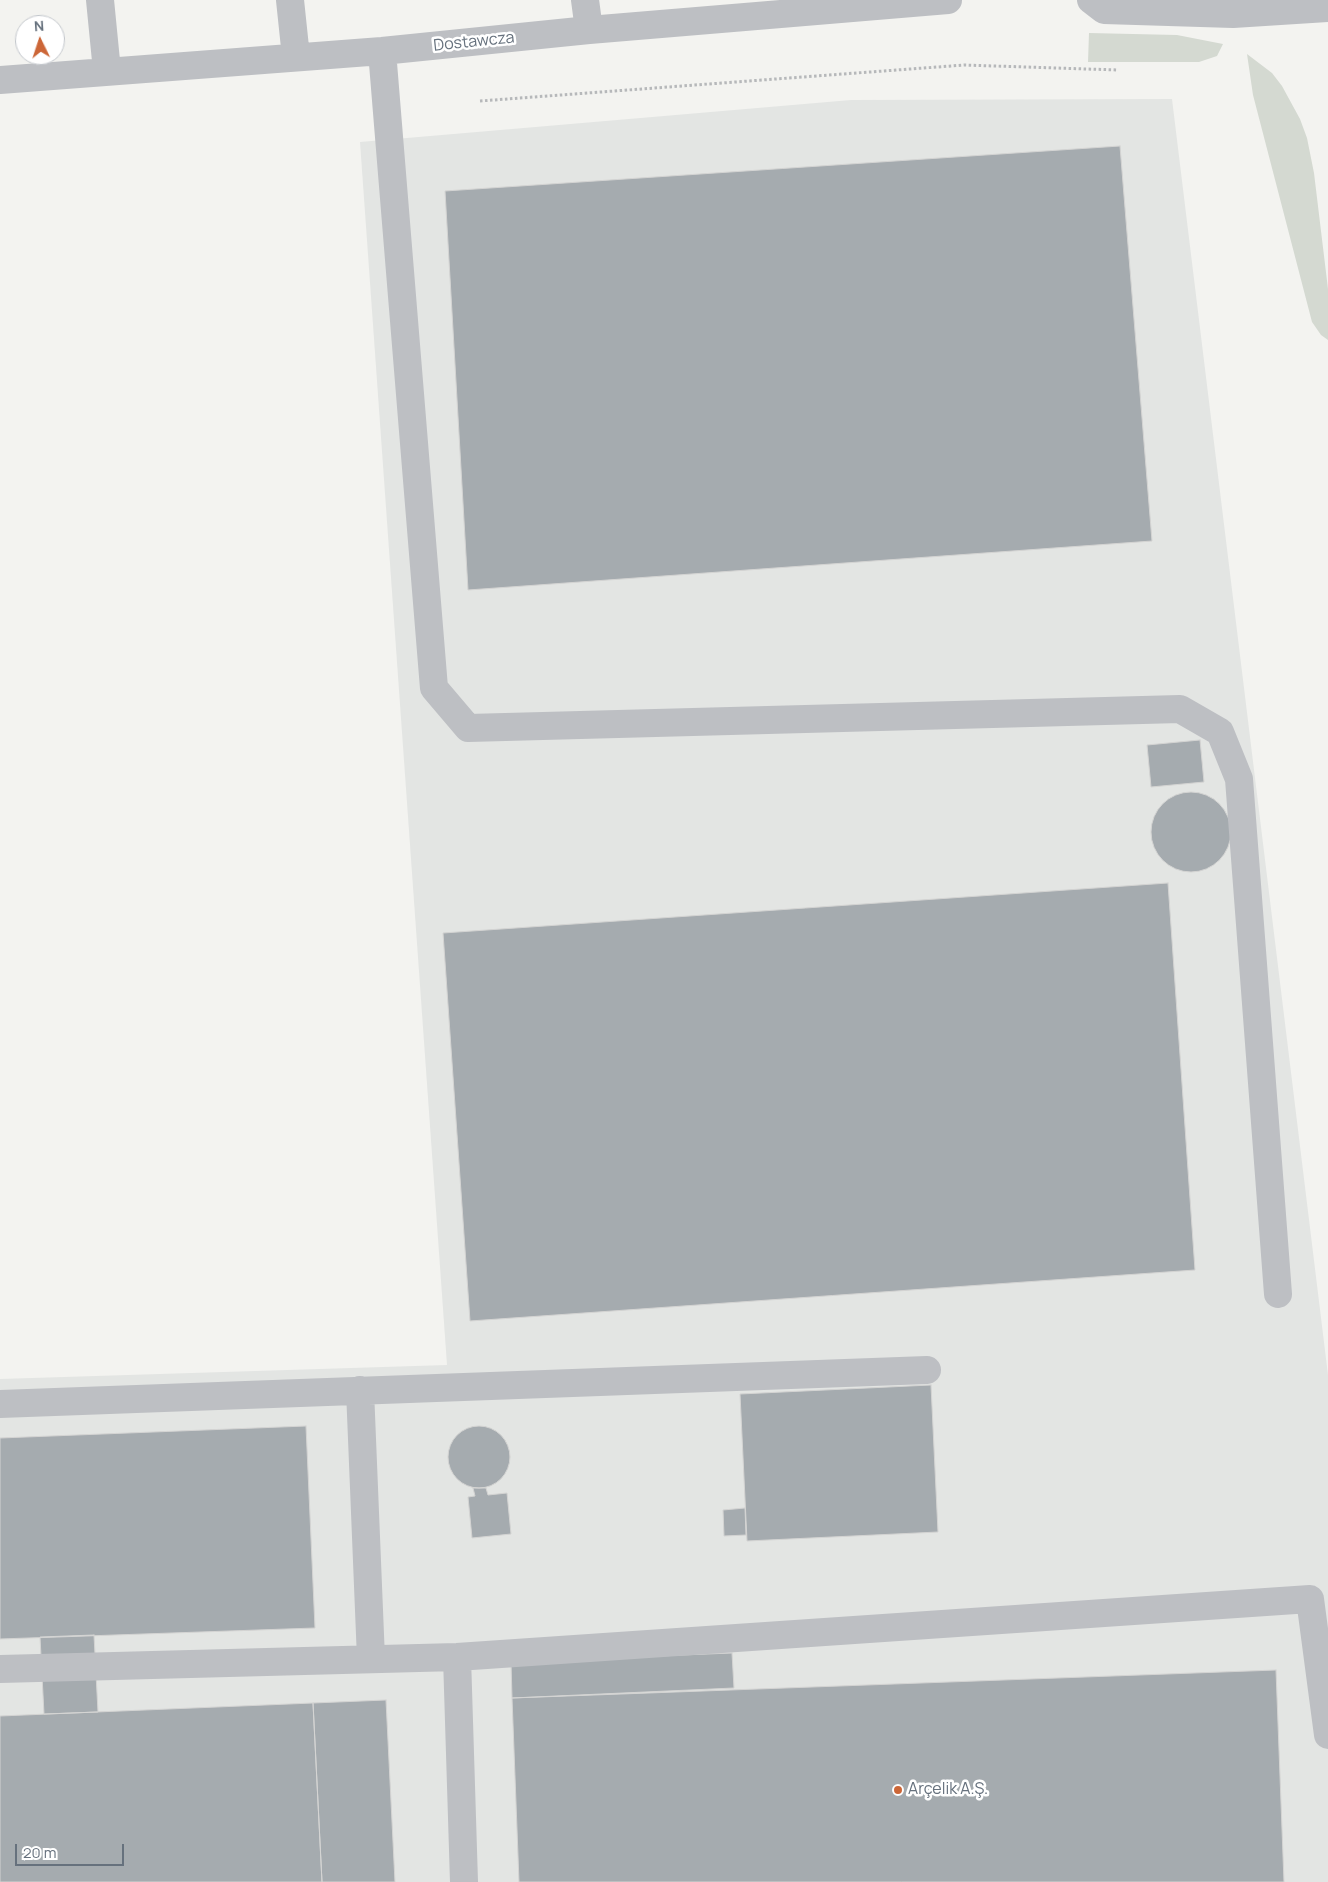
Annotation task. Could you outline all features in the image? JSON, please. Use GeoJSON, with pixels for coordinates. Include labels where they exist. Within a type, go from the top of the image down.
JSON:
{"type":"FeatureCollection","features":[{"type":"Feature","properties":{"kind":"street"},"geometry":{"type":"LineString","coordinates":[[100,0],[107,71]]}},
{"type":"Feature","properties":{"kind":"street"},"geometry":{"type":"LineString","coordinates":[[290,0],[296,57]]}},
{"type":"Feature","properties":{"kind":"street"},"geometry":{"type":"LineString","coordinates":[[585,0],[589,30]]}},
{"type":"Feature","properties":{"kind":"street","name":"Dostawcza"},"geometry":{"type":"LineString","coordinates":[[0,80],[382,51],[589,30],[948,0]]}},
{"type":"Feature","properties":{"kind":"street"},"geometry":{"type":"LineString","coordinates":[[1091,0],[1104,10],[1233,14],[1328,8]]}},
{"type":"Feature","properties":{"kind":"street"},"geometry":{"type":"LineString","coordinates":[[382,51],[434,688],[468,728],[1180,709],[1220,732],[1239,779],[1278,1294]]}},
{"type":"Feature","properties":{"kind":"street"},"geometry":{"type":"LineString","coordinates":[[0,1404],[927,1370]]}},
{"type":"Feature","properties":{"kind":"street"},"geometry":{"type":"LineString","coordinates":[[360,1390],[371,1659]]}},
{"type":"Feature","properties":{"kind":"street"},"geometry":{"type":"LineString","coordinates":[[0,1670],[457,1657],[1310,1598],[1328,1735]]}},
{"type":"Feature","properties":{"kind":"street"},"geometry":{"type":"LineString","coordinates":[[457,1657],[464,1882]]}},
{"type":"Feature","properties":{"kind":"path"},"geometry":{"type":"LineString","coordinates":[[480,101],[964,66],[1118,70]]}},
{"type":"Feature","properties":{"kind":"shaded area"},"geometry":{"type":"Polygon","coordinates":[[[1089,33],[1177,35],[1223,44],[1217,56],[1199,62],[1088,62],[1089,33]]]}},
{"type":"Feature","properties":{"kind":"shaded area"},"geometry":{"type":"Polygon","coordinates":[[[1247,54],[1272,73],[1282,86],[1300,119],[1307,138],[1314,173],[1328,289],[1328,340],[1321,335],[1312,322],[1253,95],[1247,54]]]}},
{"type":"Feature","properties":{"kind":"shaded area"},"geometry":{"type":"Polygon","coordinates":[[[1172,99],[1328,1375],[1328,1882],[0,1882],[0,1379],[447,1365],[360,142],[851,100],[1172,99]]]}},
{"type":"Feature","properties":{"kind":"building"},"geometry":{"type":"Polygon","coordinates":[[[1120,146],[1152,541],[468,590],[445,191],[1120,146]]]}},
{"type":"Feature","properties":{"kind":"building"},"geometry":{"type":"Polygon","coordinates":[[[1200,740],[1204,782],[1151,787],[1147,745],[1200,740]]]}},
{"type":"Feature","properties":{"kind":"building"},"geometry":{"type":"Polygon","coordinates":[[[1183,792],[1199,792],[1220,803],[1231,824],[1231,840],[1220,861],[1199,872],[1183,872],[1169,866],[1157,854],[1151,840],[1151,824],[1157,810],[1169,798],[1183,792]]]}},
{"type":"Feature","properties":{"kind":"building"},"geometry":{"type":"Polygon","coordinates":[[[1168,883],[1195,1270],[470,1321],[443,933],[1168,883]]]}},
{"type":"Feature","properties":{"kind":"building"},"geometry":{"type":"Polygon","coordinates":[[[931,1385],[938,1532],[747,1541],[740,1394],[931,1385]]]}},
{"type":"Feature","properties":{"kind":"building"},"geometry":{"type":"Polygon","coordinates":[[[306,1426],[315,1628],[0,1639],[0,1438],[306,1426]]]}},
{"type":"Feature","properties":{"kind":"building"},"geometry":{"type":"Polygon","coordinates":[[[473,1426],[485,1426],[501,1435],[508,1445],[510,1457],[508,1469],[501,1479],[485,1488],[473,1488],[462,1483],[453,1474],[448,1463],[448,1451],[453,1440],[462,1431],[473,1426]]]}},
{"type":"Feature","properties":{"kind":"building"},"geometry":{"type":"Polygon","coordinates":[[[473,1488],[486,1488],[488,1495],[507,1493],[511,1534],[472,1538],[468,1497],[475,1496],[473,1488]]]}},
{"type":"Feature","properties":{"kind":"building"},"geometry":{"type":"Polygon","coordinates":[[[745,1508],[746,1535],[724,1536],[723,1510],[745,1508]]]}},
{"type":"Feature","properties":{"kind":"building"},"geometry":{"type":"Polygon","coordinates":[[[94,1635],[98,1712],[44,1714],[40,1637],[94,1635]]]}},
{"type":"Feature","properties":{"kind":"building"},"geometry":{"type":"Polygon","coordinates":[[[732,1653],[734,1688],[512,1698],[511,1662],[732,1653]]]}},
{"type":"Feature","properties":{"kind":"building","name":"Arçelik A.Ş."},"geometry":{"type":"Polygon","coordinates":[[[1276,1670],[1284,1882],[519,1882],[512,1698],[1276,1670]]]}},
{"type":"Feature","properties":{"kind":"building"},"geometry":{"type":"Polygon","coordinates":[[[386,1700],[395,1882],[322,1882],[313,1703],[386,1700]]]}},
{"type":"Feature","properties":{"kind":"building"},"geometry":{"type":"Polygon","coordinates":[[[313,1703],[322,1882],[0,1882],[0,1716],[313,1703]]]}},
{"type":"Feature","properties":{"kind":"place","name":"Arçelik A.Ş."},"geometry":{"type":"Point","coordinates":[898,1790]}}]}
